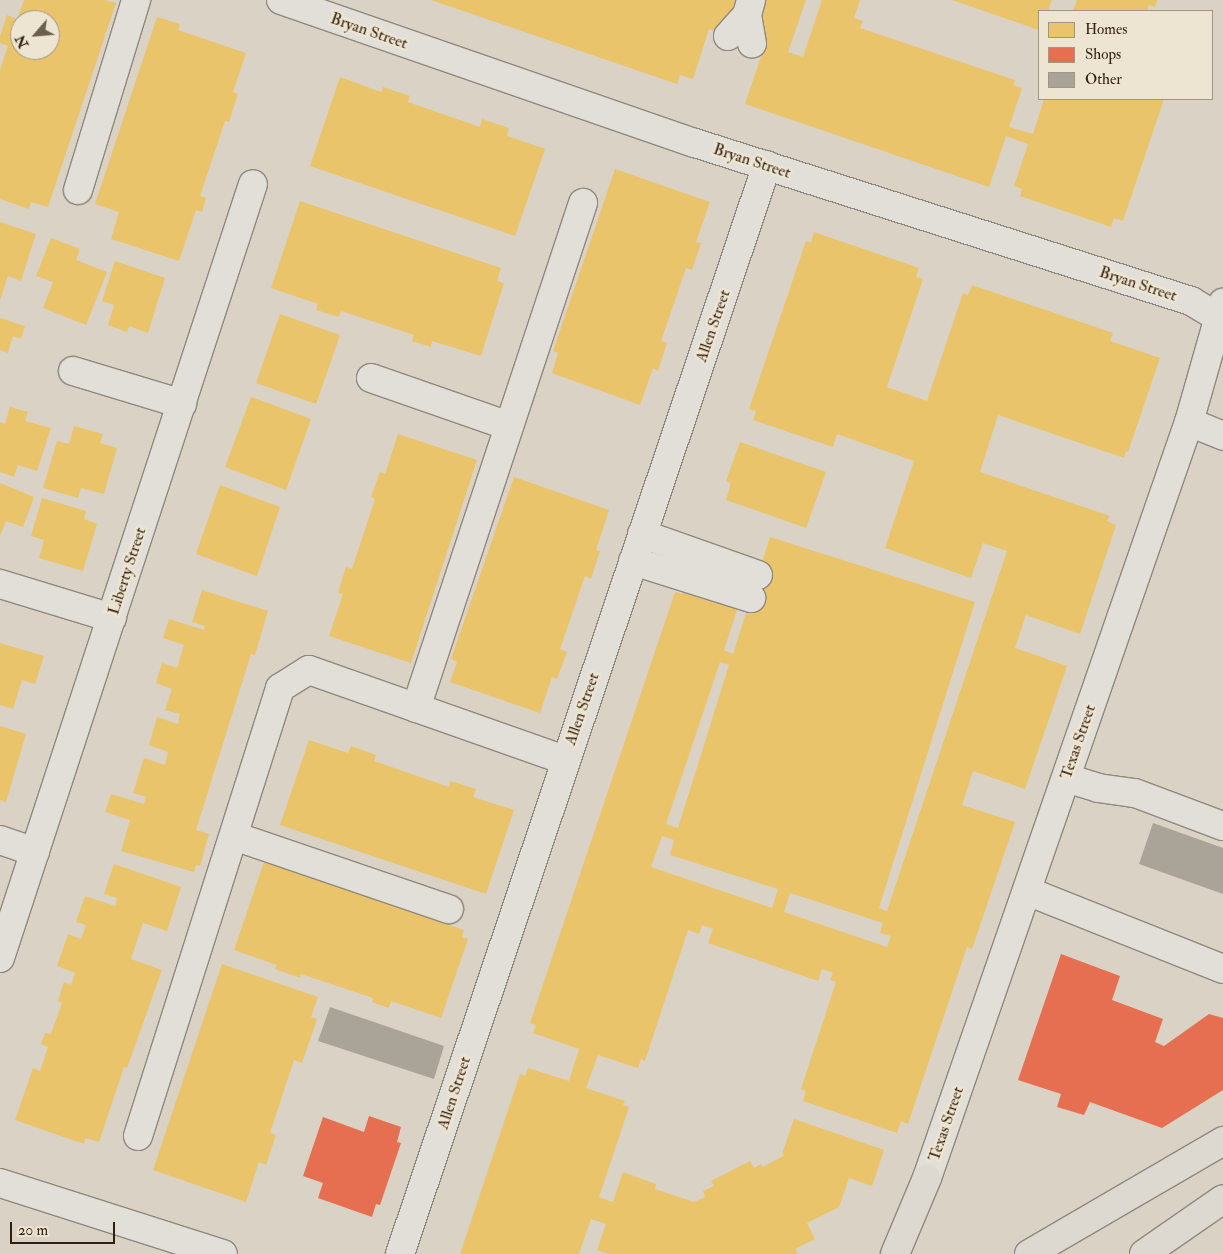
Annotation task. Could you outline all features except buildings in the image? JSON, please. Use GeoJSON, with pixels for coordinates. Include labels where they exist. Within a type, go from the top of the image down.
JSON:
{"type":"FeatureCollection","features":[{"type":"Feature","properties":{"kind":"main road"},"geometry":{"type":"LineString","coordinates":[[1028,1254],[1223,1141]]}},
{"type":"Feature","properties":{"kind":"main road"},"geometry":{"type":"LineString","coordinates":[[895,1254],[927,1178]]}},
{"type":"Feature","properties":{"kind":"main road"},"geometry":{"type":"LineString","coordinates":[[1144,1254],[1223,1199]]}},
{"type":"Feature","properties":{"kind":"street"},"geometry":{"type":"LineString","coordinates":[[78,190],[136,0]]}},
{"type":"Feature","properties":{"kind":"street","name":"Bryan Street"},"geometry":{"type":"LineString","coordinates":[[296,2],[767,165],[1191,301],[1222,314]]}},
{"type":"Feature","properties":{"kind":"street"},"geometry":{"type":"LineString","coordinates":[[740,40],[749,7]]}},
{"type":"Feature","properties":{"kind":"street","name":"Allen Street"},"geometry":{"type":"LineString","coordinates":[[400,1254],[767,165]]}},
{"type":"Feature","properties":{"kind":"street","name":"Liberty Street"},"geometry":{"type":"LineString","coordinates":[[0,958],[253,184]]}},
{"type":"Feature","properties":{"kind":"street"},"geometry":{"type":"LineString","coordinates":[[416,708],[583,202]]}},
{"type":"Feature","properties":{"kind":"street","name":"Texas Street"},"geometry":{"type":"LineString","coordinates":[[927,1178],[1189,422],[1222,314]]}},
{"type":"Feature","properties":{"kind":"street"},"geometry":{"type":"LineString","coordinates":[[73,371],[182,404]]}},
{"type":"Feature","properties":{"kind":"street"},"geometry":{"type":"LineString","coordinates":[[371,378],[509,426]]}},
{"type":"Feature","properties":{"kind":"street"},"geometry":{"type":"LineString","coordinates":[[1189,422],[1223,436]]}},
{"type":"Feature","properties":{"kind":"street"},"geometry":{"type":"LineString","coordinates":[[633,561],[754,587],[642,534]]}},
{"type":"Feature","properties":{"kind":"street"},"geometry":{"type":"LineString","coordinates":[[0,584],[112,618]]}},
{"type":"Feature","properties":{"kind":"street"},"geometry":{"type":"LineString","coordinates":[[138,1136],[280,688],[309,670],[565,760]]}},
{"type":"Feature","properties":{"kind":"street"},"geometry":{"type":"LineString","coordinates":[[1066,778],[1098,788],[1135,793],[1223,826]]}},
{"type":"Feature","properties":{"kind":"street"},"geometry":{"type":"LineString","coordinates":[[234,836],[449,909]]}},
{"type":"Feature","properties":{"kind":"street"},"geometry":{"type":"LineString","coordinates":[[0,840],[35,852]]}},
{"type":"Feature","properties":{"kind":"street"},"geometry":{"type":"LineString","coordinates":[[1027,892],[1223,969]]}},
{"type":"Feature","properties":{"kind":"street"},"geometry":{"type":"LineString","coordinates":[[0,1183],[222,1254]]}}]}
